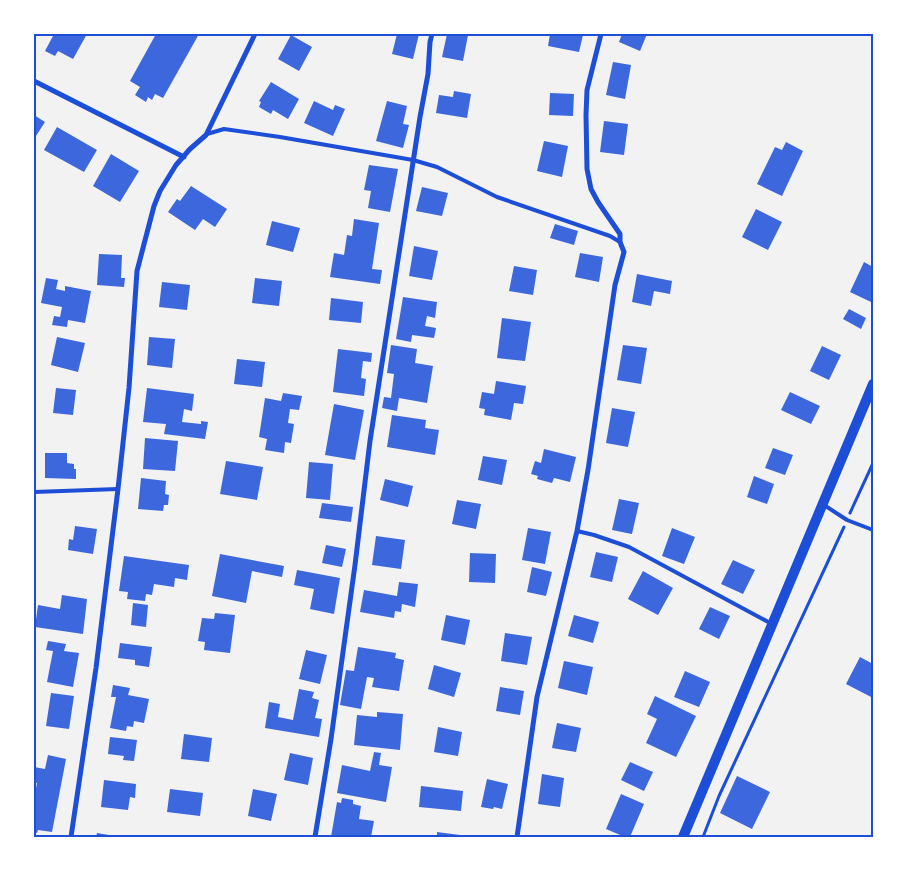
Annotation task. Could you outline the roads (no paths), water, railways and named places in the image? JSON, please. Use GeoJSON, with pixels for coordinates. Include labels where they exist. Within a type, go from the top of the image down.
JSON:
{"type":"FeatureCollection","features":[{"type":"Feature","properties":{"kind":"main road"},"geometry":{"type":"LineString","coordinates":[[683,837],[823,504],[871,395],[873,384]]}},
{"type":"Feature","properties":{"kind":"street"},"geometry":{"type":"LineString","coordinates":[[71,837],[96,668],[118,489],[129,388],[137,271],[154,206],[170,174],[206,135],[255,34]]}},
{"type":"Feature","properties":{"kind":"street"},"geometry":{"type":"LineString","coordinates":[[315,837],[356,564],[370,441],[428,74],[432,34]]}},
{"type":"Feature","properties":{"kind":"street"},"geometry":{"type":"LineString","coordinates":[[517,837],[536,697],[577,531],[588,470],[615,285],[624,252],[620,242],[620,234],[591,189],[587,169],[587,90],[601,34]]}},
{"type":"Feature","properties":{"kind":"street"},"geometry":{"type":"LineString","coordinates":[[34,81],[184,157]]}},
{"type":"Feature","properties":{"kind":"lane"},"geometry":{"type":"LineString","coordinates":[[206,135],[224,129],[413,160],[436,167],[497,197],[610,236],[620,242]]}},
{"type":"Feature","properties":{"kind":"lane"},"geometry":{"type":"LineString","coordinates":[[34,492],[118,489]]}},
{"type":"Feature","properties":{"kind":"lane"},"geometry":{"type":"LineString","coordinates":[[823,504],[847,520],[873,530]]}},
{"type":"Feature","properties":{"kind":"lane"},"geometry":{"type":"LineString","coordinates":[[577,531],[600,536],[628,547],[773,624]]}}]}
